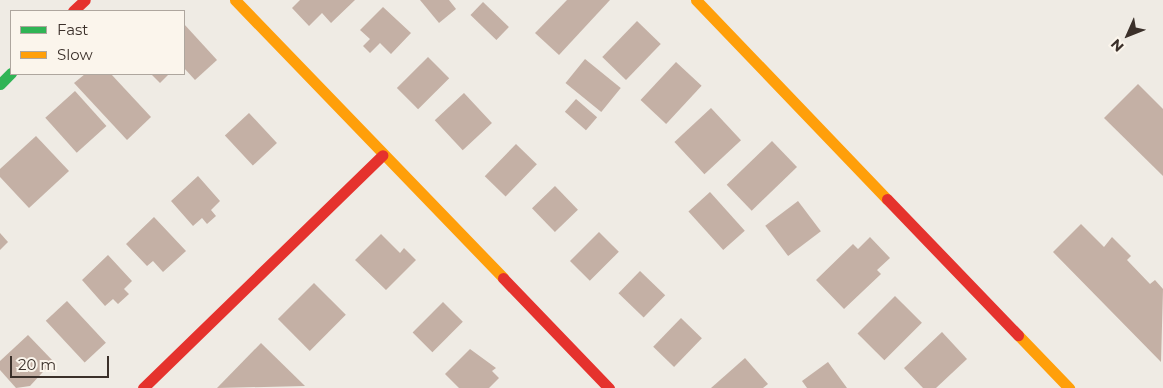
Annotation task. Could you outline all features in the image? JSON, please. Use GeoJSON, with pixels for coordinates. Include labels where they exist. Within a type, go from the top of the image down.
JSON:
{"type":"FeatureCollection","features":[{"type":"Feature","properties":{"kind":"street"},"geometry":{"type":"LineString","coordinates":[[74,10],[85,0]]}},
{"type":"Feature","properties":{"kind":"street"},"geometry":{"type":"LineString","coordinates":[[236,0],[609,388]]}},
{"type":"Feature","properties":{"kind":"street"},"geometry":{"type":"LineString","coordinates":[[696,0],[1069,388]]}},
{"type":"Feature","properties":{"kind":"street"},"geometry":{"type":"LineString","coordinates":[[0,84],[10,74]]}},
{"type":"Feature","properties":{"kind":"street"},"geometry":{"type":"LineString","coordinates":[[143,388],[383,155]]}},
{"type":"Feature","properties":{"kind":"building"},"geometry":{"type":"Polygon","coordinates":[[[300,0],[355,0],[331,23],[322,13],[309,26],[292,8],[300,0]]]}},
{"type":"Feature","properties":{"kind":"building"},"geometry":{"type":"Polygon","coordinates":[[[420,0],[449,0],[456,9],[439,23],[420,0]]]}},
{"type":"Feature","properties":{"kind":"building"},"geometry":{"type":"Polygon","coordinates":[[[567,0],[610,0],[559,55],[535,33],[567,0]]]}},
{"type":"Feature","properties":{"kind":"building"},"geometry":{"type":"Polygon","coordinates":[[[483,2],[509,27],[496,40],[470,15],[483,2]]]}},
{"type":"Feature","properties":{"kind":"building"},"geometry":{"type":"Polygon","coordinates":[[[383,7],[411,33],[391,54],[380,43],[370,53],[363,46],[370,39],[360,30],[383,7]]]}},
{"type":"Feature","properties":{"kind":"building"},"geometry":{"type":"Polygon","coordinates":[[[637,21],[661,44],[626,80],[602,57],[637,21]]]}},
{"type":"Feature","properties":{"kind":"building"},"geometry":{"type":"Polygon","coordinates":[[[185,25],[217,60],[195,80],[185,69],[185,25]]]}},
{"type":"Feature","properties":{"kind":"building"},"geometry":{"type":"Polygon","coordinates":[[[428,57],[449,78],[418,109],[397,88],[428,57]]]}},
{"type":"Feature","properties":{"kind":"building"},"geometry":{"type":"Polygon","coordinates":[[[585,59],[621,88],[601,112],[565,83],[585,59]]]}},
{"type":"Feature","properties":{"kind":"building"},"geometry":{"type":"Polygon","coordinates":[[[676,62],[702,86],[666,124],[641,100],[676,62]]]}},
{"type":"Feature","properties":{"kind":"building"},"geometry":{"type":"Polygon","coordinates":[[[84,75],[112,75],[151,117],[127,140],[74,83],[84,75]]]}},
{"type":"Feature","properties":{"kind":"building"},"geometry":{"type":"Polygon","coordinates":[[[152,75],[168,75],[160,83],[152,75]]]}},
{"type":"Feature","properties":{"kind":"building"},"geometry":{"type":"Polygon","coordinates":[[[1138,84],[1163,109],[1163,176],[1104,118],[1138,84]]]}},
{"type":"Feature","properties":{"kind":"building"},"geometry":{"type":"Polygon","coordinates":[[[75,91],[106,126],[77,153],[45,118],[75,91]]]}},
{"type":"Feature","properties":{"kind":"building"},"geometry":{"type":"Polygon","coordinates":[[[464,93],[492,123],[463,150],[435,120],[464,93]]]}},
{"type":"Feature","properties":{"kind":"building"},"geometry":{"type":"Polygon","coordinates":[[[576,99],[597,117],[586,130],[565,112],[576,99]]]}},
{"type":"Feature","properties":{"kind":"building"},"geometry":{"type":"Polygon","coordinates":[[[711,108],[741,140],[704,174],[674,142],[711,108]]]}},
{"type":"Feature","properties":{"kind":"building"},"geometry":{"type":"Polygon","coordinates":[[[249,113],[277,143],[253,165],[225,136],[249,113]]]}},
{"type":"Feature","properties":{"kind":"building"},"geometry":{"type":"Polygon","coordinates":[[[36,136],[69,171],[29,208],[0,177],[0,169],[36,136]]]}},
{"type":"Feature","properties":{"kind":"building"},"geometry":{"type":"Polygon","coordinates":[[[772,141],[797,167],[752,211],[727,185],[772,141]]]}},
{"type":"Feature","properties":{"kind":"building"},"geometry":{"type":"Polygon","coordinates":[[[516,144],[537,164],[506,197],[485,176],[516,144]]]}},
{"type":"Feature","properties":{"kind":"building"},"geometry":{"type":"Polygon","coordinates":[[[198,176],[220,201],[211,210],[216,216],[207,224],[202,218],[193,226],[171,201],[198,176]]]}},
{"type":"Feature","properties":{"kind":"building"},"geometry":{"type":"Polygon","coordinates":[[[555,186],[578,210],[555,232],[532,208],[555,186]]]}},
{"type":"Feature","properties":{"kind":"building"},"geometry":{"type":"Polygon","coordinates":[[[710,192],[745,231],[723,250],[688,211],[710,192]]]}},
{"type":"Feature","properties":{"kind":"building"},"geometry":{"type":"Polygon","coordinates":[[[798,201],[821,231],[788,256],[765,226],[798,201]]]}},
{"type":"Feature","properties":{"kind":"building"},"geometry":{"type":"Polygon","coordinates":[[[154,217],[186,251],[163,272],[153,261],[147,266],[126,244],[154,217]]]}},
{"type":"Feature","properties":{"kind":"building"},"geometry":{"type":"Polygon","coordinates":[[[1081,224],[1104,247],[1112,237],[1131,256],[1127,260],[1150,284],[1155,280],[1163,289],[1161,362],[1053,252],[1081,224]]]}},
{"type":"Feature","properties":{"kind":"building"},"geometry":{"type":"Polygon","coordinates":[[[599,232],[619,252],[590,281],[570,261],[599,232]]]}},
{"type":"Feature","properties":{"kind":"building"},"geometry":{"type":"Polygon","coordinates":[[[0,233],[8,242],[0,250],[0,233]]]}},
{"type":"Feature","properties":{"kind":"building"},"geometry":{"type":"Polygon","coordinates":[[[381,234],[400,253],[404,248],[416,260],[386,290],[355,260],[381,234]]]}},
{"type":"Feature","properties":{"kind":"building"},"geometry":{"type":"Polygon","coordinates":[[[870,237],[890,258],[877,270],[881,274],[844,309],[816,280],[853,244],[858,249],[870,237]]]}},
{"type":"Feature","properties":{"kind":"building"},"geometry":{"type":"Polygon","coordinates":[[[108,255],[132,281],[124,289],[129,294],[118,304],[113,299],[105,306],[82,280],[108,255]]]}},
{"type":"Feature","properties":{"kind":"building"},"geometry":{"type":"Polygon","coordinates":[[[640,271],[665,295],[644,318],[618,293],[640,271]]]}},
{"type":"Feature","properties":{"kind":"building"},"geometry":{"type":"Polygon","coordinates":[[[314,283],[346,315],[310,351],[278,319],[314,283]]]}},
{"type":"Feature","properties":{"kind":"building"},"geometry":{"type":"Polygon","coordinates":[[[895,296],[922,323],[884,360],[858,333],[895,296]]]}},
{"type":"Feature","properties":{"kind":"building"},"geometry":{"type":"Polygon","coordinates":[[[67,301],[106,343],[85,362],[46,321],[67,301]]]}},
{"type":"Feature","properties":{"kind":"building"},"geometry":{"type":"Polygon","coordinates":[[[443,302],[463,322],[432,352],[413,332],[443,302]]]}},
{"type":"Feature","properties":{"kind":"building"},"geometry":{"type":"Polygon","coordinates":[[[681,318],[702,338],[674,367],[653,347],[681,318]]]}},
{"type":"Feature","properties":{"kind":"building"},"geometry":{"type":"Polygon","coordinates":[[[942,332],[967,359],[936,388],[923,388],[904,368],[942,332]]]}},
{"type":"Feature","properties":{"kind":"building"},"geometry":{"type":"Polygon","coordinates":[[[28,335],[53,361],[30,386],[16,388],[0,370],[0,361],[28,335]]]}},
{"type":"Feature","properties":{"kind":"building"},"geometry":{"type":"Polygon","coordinates":[[[261,343],[305,386],[217,388],[261,343]]]}},
{"type":"Feature","properties":{"kind":"building"},"geometry":{"type":"Polygon","coordinates":[[[470,349],[496,368],[492,371],[499,378],[489,388],[459,388],[445,374],[470,349]]]}},
{"type":"Feature","properties":{"kind":"building"},"geometry":{"type":"Polygon","coordinates":[[[745,358],[768,384],[763,388],[711,388],[745,358]]]}},
{"type":"Feature","properties":{"kind":"building"},"geometry":{"type":"Polygon","coordinates":[[[828,362],[847,388],[807,388],[802,381],[828,362]]]}},
{"type":"Feature","properties":{"kind":"traffic: fast"},"geometry":{"type":"LineString","coordinates":[[0,84],[10,74]]}},
{"type":"Feature","properties":{"kind":"traffic: slow"},"geometry":{"type":"LineString","coordinates":[[235,0],[503,278]]}},
{"type":"Feature","properties":{"kind":"traffic: slow"},"geometry":{"type":"LineString","coordinates":[[696,0],[887,199]]}},
{"type":"Feature","properties":{"kind":"traffic: slow"},"geometry":{"type":"LineString","coordinates":[[1018,335],[1069,388]]}},
{"type":"Feature","properties":{"kind":"traffic: jam"},"geometry":{"type":"LineString","coordinates":[[74,10],[85,0]]}},
{"type":"Feature","properties":{"kind":"traffic: jam"},"geometry":{"type":"LineString","coordinates":[[143,388],[383,155]]}},
{"type":"Feature","properties":{"kind":"traffic: jam"},"geometry":{"type":"LineString","coordinates":[[887,199],[1018,335]]}},
{"type":"Feature","properties":{"kind":"traffic: jam"},"geometry":{"type":"LineString","coordinates":[[503,278],[609,388]]}}]}
